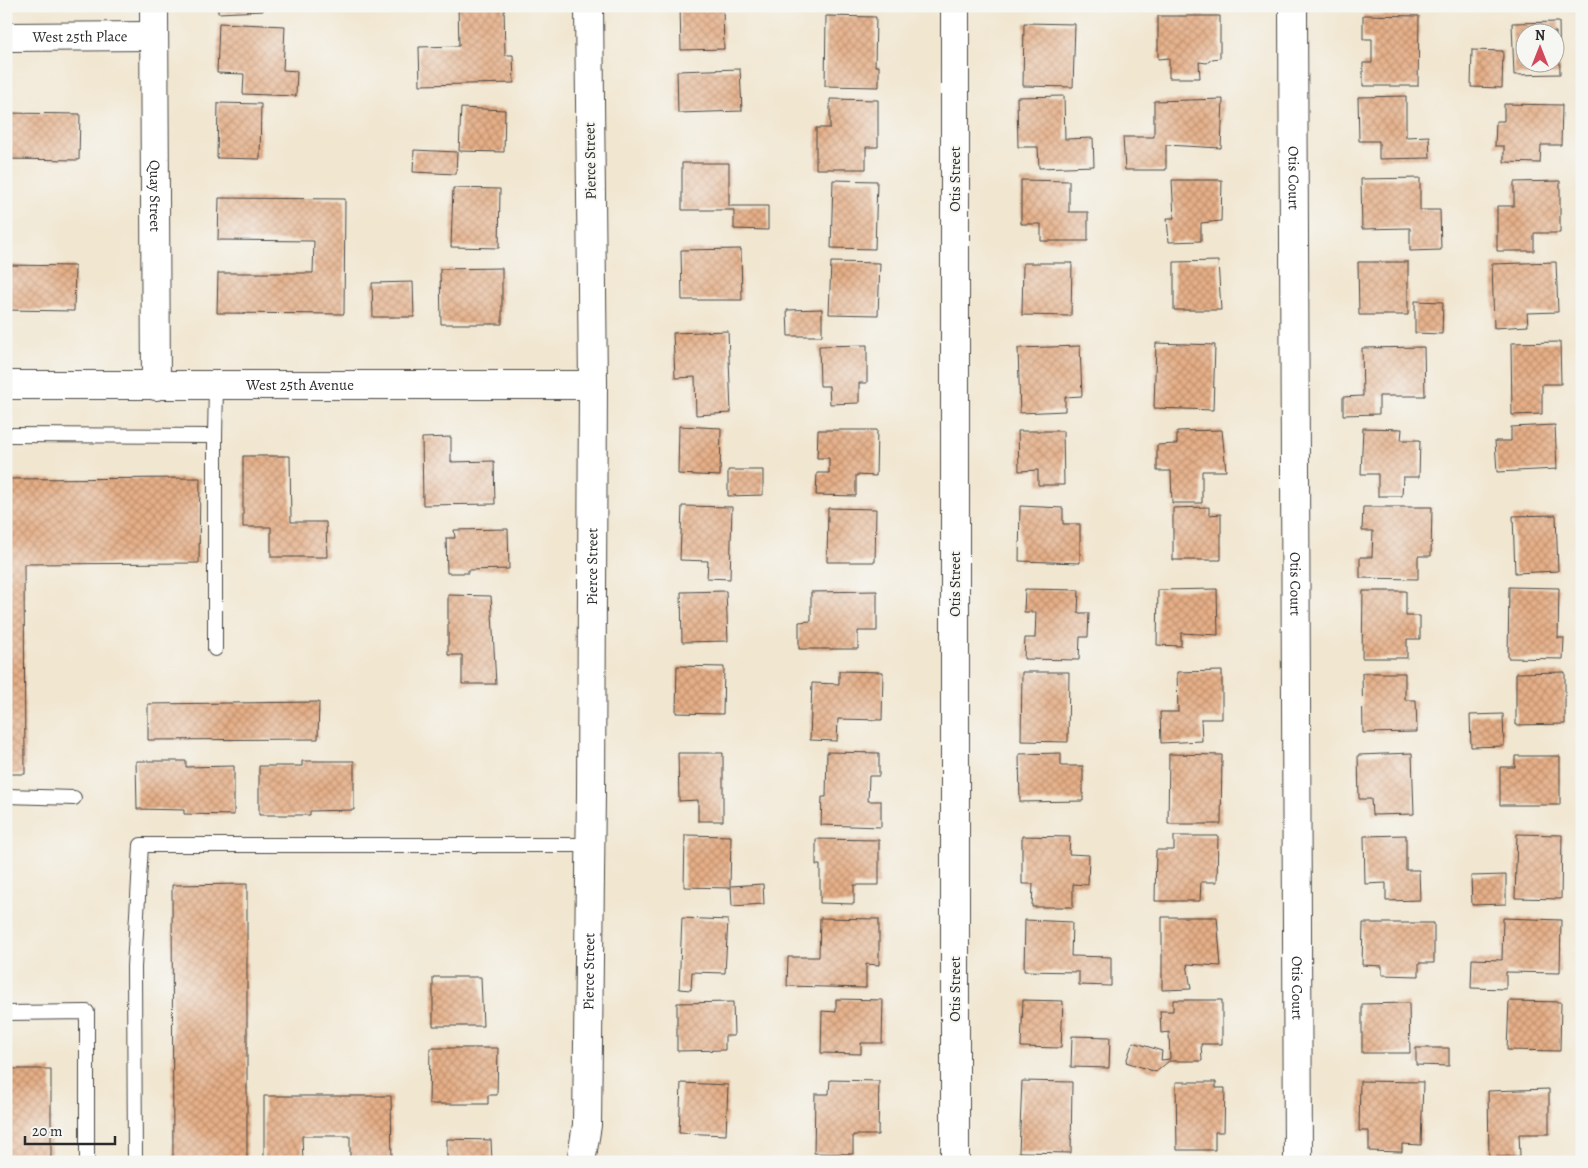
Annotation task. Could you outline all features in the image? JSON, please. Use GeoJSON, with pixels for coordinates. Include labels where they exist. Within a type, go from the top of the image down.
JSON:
{"type":"FeatureCollection","features":[{"type":"Feature","properties":{"kind":"street","name":"Quay Street"},"geometry":{"type":"LineString","coordinates":[[154,6],[156,386]]}},
{"type":"Feature","properties":{"kind":"street","name":"Pierce Street"},"geometry":{"type":"LineString","coordinates":[[581,1162],[587,1125],[591,845],[593,385],[589,6]]}},
{"type":"Feature","properties":{"kind":"street","name":"Otis Street"},"geometry":{"type":"LineString","coordinates":[[955,6],[955,1162]]}},
{"type":"Feature","properties":{"kind":"street","name":"Otis Court"},"geometry":{"type":"LineString","coordinates":[[1294,6],[1298,1162]]}},
{"type":"Feature","properties":{"kind":"street","name":"West 25th Place"},"geometry":{"type":"LineString","coordinates":[[6,37],[154,36]]}},
{"type":"Feature","properties":{"kind":"street","name":"West 25th Avenue"},"geometry":{"type":"LineString","coordinates":[[6,386],[593,385]]}},
{"type":"Feature","properties":{"kind":"street","name":"Pierce Street"},"geometry":{"type":"LineString","coordinates":[[587,1125],[594,1162]]}},
{"type":"Feature","properties":{"kind":"lane"},"geometry":{"type":"LineString","coordinates":[[215,649],[216,386]]}},
{"type":"Feature","properties":{"kind":"lane"},"geometry":{"type":"LineString","coordinates":[[6,435],[215,436]]}},
{"type":"Feature","properties":{"kind":"lane"},"geometry":{"type":"LineString","coordinates":[[6,796],[74,798]]}},
{"type":"Feature","properties":{"kind":"lane"},"geometry":{"type":"LineString","coordinates":[[134,1162],[134,967],[141,845],[591,845]]}},
{"type":"Feature","properties":{"kind":"lane"},"geometry":{"type":"LineString","coordinates":[[6,1013],[87,1012],[87,1162]]}},
{"type":"Feature","properties":{"kind":"building"},"geometry":{"type":"Polygon","coordinates":[[[218,6],[263,6],[263,11],[218,13],[218,6]]]}},
{"type":"Feature","properties":{"kind":"building"},"geometry":{"type":"Polygon","coordinates":[[[458,6],[504,6],[505,55],[513,55],[514,83],[420,85],[419,47],[459,46],[458,6]]]}},
{"type":"Feature","properties":{"kind":"building"},"geometry":{"type":"Polygon","coordinates":[[[680,6],[723,6],[724,49],[681,50],[680,6]]]}},
{"type":"Feature","properties":{"kind":"building"},"geometry":{"type":"Polygon","coordinates":[[[1363,15],[1419,16],[1418,86],[1363,86],[1363,63],[1372,63],[1372,39],[1363,39],[1363,15]]]}},
{"type":"Feature","properties":{"kind":"building"},"geometry":{"type":"Polygon","coordinates":[[[826,16],[876,17],[875,66],[879,66],[879,87],[825,86],[826,16]]]}},
{"type":"Feature","properties":{"kind":"building"},"geometry":{"type":"Polygon","coordinates":[[[1158,16],[1220,16],[1220,58],[1212,59],[1207,63],[1199,62],[1200,78],[1169,78],[1169,58],[1158,59],[1158,16]]]}},
{"type":"Feature","properties":{"kind":"building"},"geometry":{"type":"Polygon","coordinates":[[[219,23],[285,26],[283,70],[297,71],[296,96],[243,94],[244,74],[217,73],[219,23]]]}},
{"type":"Feature","properties":{"kind":"building"},"geometry":{"type":"Polygon","coordinates":[[[1024,23],[1075,24],[1073,87],[1023,86],[1024,23]]]}},
{"type":"Feature","properties":{"kind":"building"},"geometry":{"type":"Polygon","coordinates":[[[1512,23],[1516,23],[1516,72],[1560,72],[1560,74],[1514,75],[1512,23]]]}},
{"type":"Feature","properties":{"kind":"building"},"geometry":{"type":"Polygon","coordinates":[[[1472,50],[1503,51],[1502,88],[1471,87],[1472,50]]]}},
{"type":"Feature","properties":{"kind":"building"},"geometry":{"type":"Polygon","coordinates":[[[740,69],[742,111],[678,113],[677,71],[740,69]]]}},
{"type":"Feature","properties":{"kind":"building"},"geometry":{"type":"Polygon","coordinates":[[[1064,96],[1065,139],[1093,138],[1094,166],[1039,168],[1038,147],[1018,147],[1017,97],[1064,96]]]}},
{"type":"Feature","properties":{"kind":"building"},"geometry":{"type":"Polygon","coordinates":[[[1406,96],[1406,137],[1429,136],[1430,158],[1379,159],[1379,141],[1359,141],[1358,97],[1406,96]]]}},
{"type":"Feature","properties":{"kind":"building"},"geometry":{"type":"Polygon","coordinates":[[[830,99],[878,100],[878,147],[866,147],[866,169],[816,169],[816,128],[830,128],[830,99]]]}},
{"type":"Feature","properties":{"kind":"building"},"geometry":{"type":"Polygon","coordinates":[[[1223,99],[1221,148],[1166,145],[1166,170],[1125,170],[1123,137],[1154,137],[1154,101],[1223,99]]]}},
{"type":"Feature","properties":{"kind":"building"},"geometry":{"type":"Polygon","coordinates":[[[218,103],[261,104],[260,159],[217,158],[218,103]]]}},
{"type":"Feature","properties":{"kind":"building"},"geometry":{"type":"Polygon","coordinates":[[[1504,104],[1562,105],[1561,145],[1541,145],[1540,163],[1504,162],[1504,146],[1495,146],[1496,121],[1504,121],[1504,104]]]}},
{"type":"Feature","properties":{"kind":"building"},"geometry":{"type":"Polygon","coordinates":[[[461,108],[505,110],[504,152],[459,151],[461,108]]]}},
{"type":"Feature","properties":{"kind":"building"},"geometry":{"type":"Polygon","coordinates":[[[6,113],[80,114],[79,160],[6,159],[6,113]]]}},
{"type":"Feature","properties":{"kind":"building"},"geometry":{"type":"Polygon","coordinates":[[[414,150],[457,152],[456,174],[413,172],[414,150]]]}},
{"type":"Feature","properties":{"kind":"building"},"geometry":{"type":"Polygon","coordinates":[[[682,163],[729,163],[729,206],[768,206],[768,230],[734,229],[734,210],[682,210],[682,163]]]}},
{"type":"Feature","properties":{"kind":"building"},"geometry":{"type":"Polygon","coordinates":[[[1420,178],[1420,210],[1440,210],[1441,250],[1410,251],[1410,228],[1362,229],[1361,179],[1420,178]]]}},
{"type":"Feature","properties":{"kind":"building"},"geometry":{"type":"Polygon","coordinates":[[[833,180],[877,181],[875,249],[831,248],[833,180]]]}},
{"type":"Feature","properties":{"kind":"building"},"geometry":{"type":"Polygon","coordinates":[[[1021,180],[1069,181],[1069,212],[1088,212],[1088,241],[1041,241],[1041,224],[1021,224],[1021,180]]]}},
{"type":"Feature","properties":{"kind":"building"},"geometry":{"type":"Polygon","coordinates":[[[1172,180],[1222,180],[1221,221],[1201,223],[1201,241],[1169,242],[1167,218],[1174,218],[1172,180]]]}},
{"type":"Feature","properties":{"kind":"building"},"geometry":{"type":"Polygon","coordinates":[[[1560,181],[1560,233],[1534,233],[1534,251],[1497,251],[1497,206],[1514,206],[1514,182],[1560,181]]]}},
{"type":"Feature","properties":{"kind":"building"},"geometry":{"type":"Polygon","coordinates":[[[453,188],[500,189],[499,248],[451,247],[453,188]]]}},
{"type":"Feature","properties":{"kind":"building"},"geometry":{"type":"Polygon","coordinates":[[[219,198],[345,199],[344,314],[217,313],[218,273],[313,273],[314,241],[218,240],[219,198]]]}},
{"type":"Feature","properties":{"kind":"building"},"geometry":{"type":"Polygon","coordinates":[[[741,249],[742,300],[682,300],[681,250],[741,249]]]}},
{"type":"Feature","properties":{"kind":"building"},"geometry":{"type":"Polygon","coordinates":[[[1218,261],[1221,310],[1174,310],[1174,262],[1218,261]]]}},
{"type":"Feature","properties":{"kind":"building"},"geometry":{"type":"Polygon","coordinates":[[[831,262],[880,263],[878,315],[829,314],[831,262]]]}},
{"type":"Feature","properties":{"kind":"building"},"geometry":{"type":"Polygon","coordinates":[[[1358,262],[1408,262],[1408,315],[1359,315],[1358,262]]]}},
{"type":"Feature","properties":{"kind":"building"},"geometry":{"type":"Polygon","coordinates":[[[1556,262],[1558,312],[1527,313],[1528,326],[1494,328],[1492,264],[1556,262]]]}},
{"type":"Feature","properties":{"kind":"building"},"geometry":{"type":"Polygon","coordinates":[[[1023,263],[1072,263],[1071,316],[1022,315],[1023,263]]]}},
{"type":"Feature","properties":{"kind":"building"},"geometry":{"type":"Polygon","coordinates":[[[6,265],[75,266],[74,311],[6,310],[6,265]]]}},
{"type":"Feature","properties":{"kind":"building"},"geometry":{"type":"Polygon","coordinates":[[[502,268],[502,324],[441,324],[440,269],[502,268]]]}},
{"type":"Feature","properties":{"kind":"building"},"geometry":{"type":"Polygon","coordinates":[[[413,282],[414,317],[373,317],[372,283],[413,282]]]}},
{"type":"Feature","properties":{"kind":"building"},"geometry":{"type":"Polygon","coordinates":[[[1415,301],[1443,302],[1442,334],[1415,333],[1415,301]]]}},
{"type":"Feature","properties":{"kind":"building"},"geometry":{"type":"Polygon","coordinates":[[[822,309],[822,336],[788,336],[787,310],[822,309]]]}},
{"type":"Feature","properties":{"kind":"building"},"geometry":{"type":"Polygon","coordinates":[[[728,331],[731,413],[696,415],[695,377],[675,378],[673,333],[728,331]]]}},
{"type":"Feature","properties":{"kind":"building"},"geometry":{"type":"Polygon","coordinates":[[[1560,342],[1561,384],[1542,384],[1542,414],[1512,415],[1511,343],[1560,342]]]}},
{"type":"Feature","properties":{"kind":"building"},"geometry":{"type":"Polygon","coordinates":[[[1156,343],[1215,345],[1213,410],[1154,408],[1156,343]]]}},
{"type":"Feature","properties":{"kind":"building"},"geometry":{"type":"Polygon","coordinates":[[[867,345],[867,383],[859,383],[859,403],[830,404],[829,386],[820,386],[819,346],[867,345]]]}},
{"type":"Feature","properties":{"kind":"building"},"geometry":{"type":"Polygon","coordinates":[[[1080,346],[1082,396],[1065,397],[1065,411],[1020,413],[1018,348],[1080,346]]]}},
{"type":"Feature","properties":{"kind":"building"},"geometry":{"type":"Polygon","coordinates":[[[1424,347],[1425,396],[1379,396],[1379,414],[1343,415],[1343,397],[1363,396],[1362,348],[1424,347]]]}},
{"type":"Feature","properties":{"kind":"building"},"geometry":{"type":"Polygon","coordinates":[[[1555,425],[1557,469],[1497,472],[1495,441],[1511,441],[1511,427],[1555,425]]]}},
{"type":"Feature","properties":{"kind":"building"},"geometry":{"type":"Polygon","coordinates":[[[679,426],[721,428],[720,476],[678,474],[679,426]]]}},
{"type":"Feature","properties":{"kind":"building"},"geometry":{"type":"Polygon","coordinates":[[[1363,428],[1402,429],[1401,440],[1420,440],[1419,477],[1403,477],[1402,496],[1378,496],[1378,474],[1361,474],[1363,428]]]}},
{"type":"Feature","properties":{"kind":"building"},"geometry":{"type":"Polygon","coordinates":[[[818,430],[877,430],[876,476],[856,475],[856,496],[816,495],[817,473],[829,473],[829,458],[817,458],[818,430]]]}},
{"type":"Feature","properties":{"kind":"building"},"geometry":{"type":"Polygon","coordinates":[[[1222,430],[1226,471],[1202,471],[1202,503],[1172,503],[1171,471],[1157,471],[1157,445],[1177,444],[1177,431],[1222,430]]]}},
{"type":"Feature","properties":{"kind":"building"},"geometry":{"type":"Polygon","coordinates":[[[1018,431],[1063,431],[1064,485],[1038,485],[1038,470],[1019,471],[1018,431]]]}},
{"type":"Feature","properties":{"kind":"building"},"geometry":{"type":"Polygon","coordinates":[[[451,437],[451,462],[494,461],[495,504],[423,505],[422,438],[451,437]]]}},
{"type":"Feature","properties":{"kind":"building"},"geometry":{"type":"Polygon","coordinates":[[[243,456],[290,456],[291,522],[326,522],[327,557],[271,557],[271,527],[243,527],[243,456]]]}},
{"type":"Feature","properties":{"kind":"building"},"geometry":{"type":"Polygon","coordinates":[[[728,470],[763,470],[763,495],[728,496],[728,470]]]}},
{"type":"Feature","properties":{"kind":"building"},"geometry":{"type":"Polygon","coordinates":[[[200,478],[199,563],[24,564],[25,774],[6,774],[6,479],[200,478]]]}},
{"type":"Feature","properties":{"kind":"building"},"geometry":{"type":"Polygon","coordinates":[[[682,506],[732,507],[730,579],[707,578],[708,561],[680,560],[682,506]]]}},
{"type":"Feature","properties":{"kind":"building"},"geometry":{"type":"Polygon","coordinates":[[[1020,506],[1063,508],[1063,524],[1080,524],[1080,563],[1019,561],[1020,506]]]}},
{"type":"Feature","properties":{"kind":"building"},"geometry":{"type":"Polygon","coordinates":[[[1209,507],[1209,515],[1221,514],[1221,560],[1173,560],[1173,508],[1209,507]]]}},
{"type":"Feature","properties":{"kind":"building"},"geometry":{"type":"Polygon","coordinates":[[[1363,507],[1432,507],[1431,556],[1418,556],[1418,579],[1360,578],[1360,557],[1372,557],[1373,531],[1362,531],[1363,507]]]}},
{"type":"Feature","properties":{"kind":"building"},"geometry":{"type":"Polygon","coordinates":[[[828,508],[876,509],[875,562],[827,562],[828,508]]]}},
{"type":"Feature","properties":{"kind":"building"},"geometry":{"type":"Polygon","coordinates":[[[1556,515],[1558,571],[1515,573],[1513,516],[1556,515]]]}},
{"type":"Feature","properties":{"kind":"building"},"geometry":{"type":"Polygon","coordinates":[[[508,529],[509,569],[468,570],[468,573],[447,573],[446,538],[455,538],[454,530],[508,529]]]}},
{"type":"Feature","properties":{"kind":"building"},"geometry":{"type":"Polygon","coordinates":[[[1509,587],[1559,588],[1558,638],[1564,638],[1563,659],[1508,658],[1509,587]]]}},
{"type":"Feature","properties":{"kind":"building"},"geometry":{"type":"Polygon","coordinates":[[[1025,589],[1079,590],[1078,613],[1089,613],[1088,637],[1080,637],[1079,660],[1024,659],[1025,638],[1035,638],[1036,612],[1024,612],[1025,589]]]}},
{"type":"Feature","properties":{"kind":"building"},"geometry":{"type":"Polygon","coordinates":[[[1217,589],[1218,635],[1181,633],[1181,646],[1157,645],[1158,590],[1217,589]]]}},
{"type":"Feature","properties":{"kind":"building"},"geometry":{"type":"Polygon","coordinates":[[[726,591],[728,641],[682,642],[681,592],[726,591]]]}},
{"type":"Feature","properties":{"kind":"building"},"geometry":{"type":"Polygon","coordinates":[[[877,591],[877,631],[858,631],[858,649],[799,649],[799,622],[811,621],[811,592],[877,591]]]}},
{"type":"Feature","properties":{"kind":"building"},"geometry":{"type":"Polygon","coordinates":[[[1363,591],[1406,591],[1406,616],[1420,616],[1420,639],[1407,639],[1407,658],[1362,658],[1363,591]]]}},
{"type":"Feature","properties":{"kind":"building"},"geometry":{"type":"Polygon","coordinates":[[[448,595],[491,596],[496,684],[462,684],[462,655],[448,655],[448,595]]]}},
{"type":"Feature","properties":{"kind":"building"},"geometry":{"type":"Polygon","coordinates":[[[677,666],[724,667],[723,714],[676,713],[677,666]]]}},
{"type":"Feature","properties":{"kind":"building"},"geometry":{"type":"Polygon","coordinates":[[[839,671],[883,672],[882,720],[838,719],[837,741],[810,740],[812,683],[839,684],[839,671]]]}},
{"type":"Feature","properties":{"kind":"building"},"geometry":{"type":"Polygon","coordinates":[[[1222,671],[1222,719],[1201,719],[1202,741],[1161,743],[1160,712],[1178,712],[1177,672],[1222,671]]]}},
{"type":"Feature","properties":{"kind":"building"},"geometry":{"type":"Polygon","coordinates":[[[1022,672],[1069,672],[1068,742],[1021,741],[1022,672]]]}},
{"type":"Feature","properties":{"kind":"building"},"geometry":{"type":"Polygon","coordinates":[[[1565,672],[1565,724],[1516,725],[1516,673],[1565,672]]]}},
{"type":"Feature","properties":{"kind":"building"},"geometry":{"type":"Polygon","coordinates":[[[1362,673],[1405,673],[1405,700],[1416,700],[1417,732],[1363,733],[1362,673]]]}},
{"type":"Feature","properties":{"kind":"building"},"geometry":{"type":"Polygon","coordinates":[[[319,702],[318,739],[148,740],[148,704],[319,702]]]}},
{"type":"Feature","properties":{"kind":"building"},"geometry":{"type":"Polygon","coordinates":[[[1503,714],[1504,746],[1471,747],[1470,715],[1503,714]]]}},
{"type":"Feature","properties":{"kind":"building"},"geometry":{"type":"Polygon","coordinates":[[[827,752],[879,753],[879,776],[869,776],[868,801],[881,801],[881,827],[821,825],[822,797],[826,797],[827,752]]]}},
{"type":"Feature","properties":{"kind":"building"},"geometry":{"type":"Polygon","coordinates":[[[678,753],[723,753],[723,821],[698,821],[698,800],[679,801],[678,753]]]}},
{"type":"Feature","properties":{"kind":"building"},"geometry":{"type":"Polygon","coordinates":[[[1061,753],[1061,766],[1083,766],[1083,801],[1020,802],[1019,754],[1061,753]]]}},
{"type":"Feature","properties":{"kind":"building"},"geometry":{"type":"Polygon","coordinates":[[[1412,753],[1414,814],[1372,815],[1371,799],[1359,799],[1358,755],[1412,753]]]}},
{"type":"Feature","properties":{"kind":"building"},"geometry":{"type":"Polygon","coordinates":[[[1169,754],[1222,755],[1221,824],[1168,824],[1169,754]]]}},
{"type":"Feature","properties":{"kind":"building"},"geometry":{"type":"Polygon","coordinates":[[[1515,756],[1560,756],[1560,805],[1500,805],[1500,767],[1515,767],[1515,756]]]}},
{"type":"Feature","properties":{"kind":"building"},"geometry":{"type":"Polygon","coordinates":[[[136,761],[186,761],[186,767],[234,766],[234,815],[184,814],[184,810],[137,809],[136,761]]]}},
{"type":"Feature","properties":{"kind":"building"},"geometry":{"type":"Polygon","coordinates":[[[302,761],[354,761],[354,810],[310,811],[310,815],[259,815],[259,766],[302,766],[302,761]]]}},
{"type":"Feature","properties":{"kind":"building"},"geometry":{"type":"Polygon","coordinates":[[[1517,834],[1562,835],[1561,899],[1515,898],[1517,834]]]}},
{"type":"Feature","properties":{"kind":"building"},"geometry":{"type":"Polygon","coordinates":[[[685,835],[731,836],[730,888],[684,887],[685,835]]]}},
{"type":"Feature","properties":{"kind":"building"},"geometry":{"type":"Polygon","coordinates":[[[1406,835],[1406,870],[1419,870],[1420,900],[1386,901],[1386,883],[1365,884],[1364,836],[1406,835]]]}},
{"type":"Feature","properties":{"kind":"building"},"geometry":{"type":"Polygon","coordinates":[[[1022,836],[1070,837],[1069,854],[1089,855],[1088,885],[1073,884],[1073,907],[1032,907],[1033,884],[1022,884],[1022,836]]]}},
{"type":"Feature","properties":{"kind":"building"},"geometry":{"type":"Polygon","coordinates":[[[1174,836],[1218,836],[1217,882],[1201,882],[1200,901],[1155,901],[1156,850],[1174,850],[1174,836]]]}},
{"type":"Feature","properties":{"kind":"building"},"geometry":{"type":"Polygon","coordinates":[[[816,839],[879,840],[879,885],[854,885],[854,904],[820,903],[820,865],[816,865],[816,839]]]}},
{"type":"Feature","properties":{"kind":"building"},"geometry":{"type":"Polygon","coordinates":[[[1506,875],[1506,904],[1472,905],[1471,876],[1506,875]]]}},
{"type":"Feature","properties":{"kind":"building"},"geometry":{"type":"Polygon","coordinates":[[[247,884],[247,1162],[173,1162],[172,885],[247,884]]]}},
{"type":"Feature","properties":{"kind":"building"},"geometry":{"type":"Polygon","coordinates":[[[763,884],[764,904],[732,906],[731,886],[763,884]]]}},
{"type":"Feature","properties":{"kind":"building"},"geometry":{"type":"Polygon","coordinates":[[[1162,917],[1217,917],[1221,966],[1187,964],[1191,989],[1162,990],[1162,917]]]}},
{"type":"Feature","properties":{"kind":"building"},"geometry":{"type":"Polygon","coordinates":[[[682,918],[728,920],[725,973],[692,972],[691,990],[679,989],[682,918]]]}},
{"type":"Feature","properties":{"kind":"building"},"geometry":{"type":"Polygon","coordinates":[[[820,918],[879,919],[879,965],[866,964],[866,988],[787,986],[788,957],[819,957],[820,918]]]}},
{"type":"Feature","properties":{"kind":"building"},"geometry":{"type":"Polygon","coordinates":[[[1503,918],[1561,920],[1560,973],[1506,972],[1506,989],[1471,988],[1472,959],[1502,960],[1503,918]]]}},
{"type":"Feature","properties":{"kind":"building"},"geometry":{"type":"Polygon","coordinates":[[[1025,920],[1072,922],[1071,956],[1111,957],[1111,986],[1079,985],[1079,972],[1024,971],[1025,920]]]}},
{"type":"Feature","properties":{"kind":"building"},"geometry":{"type":"Polygon","coordinates":[[[1363,923],[1434,923],[1434,963],[1419,963],[1419,976],[1382,975],[1382,966],[1362,965],[1363,923]]]}},
{"type":"Feature","properties":{"kind":"building"},"geometry":{"type":"Polygon","coordinates":[[[433,977],[481,977],[483,1026],[433,1026],[433,977]]]}},
{"type":"Feature","properties":{"kind":"building"},"geometry":{"type":"Polygon","coordinates":[[[836,999],[883,1000],[882,1043],[861,1043],[861,1054],[821,1053],[822,1011],[836,1012],[836,999]]]}},
{"type":"Feature","properties":{"kind":"building"},"geometry":{"type":"Polygon","coordinates":[[[1023,1000],[1063,1001],[1061,1048],[1021,1047],[1023,1000]]]}},
{"type":"Feature","properties":{"kind":"building"},"geometry":{"type":"Polygon","coordinates":[[[1173,1000],[1222,1000],[1222,1044],[1201,1044],[1202,1061],[1169,1061],[1156,1072],[1126,1062],[1133,1042],[1162,1051],[1161,1060],[1170,1059],[1169,1032],[1161,1033],[1160,1011],[1173,1011],[1173,1000]]]}},
{"type":"Feature","properties":{"kind":"building"},"geometry":{"type":"Polygon","coordinates":[[[1509,1001],[1561,1002],[1560,1051],[1507,1050],[1509,1001]]]}},
{"type":"Feature","properties":{"kind":"building"},"geometry":{"type":"Polygon","coordinates":[[[733,1002],[734,1036],[725,1036],[725,1050],[677,1051],[677,1003],[733,1002]]]}},
{"type":"Feature","properties":{"kind":"building"},"geometry":{"type":"Polygon","coordinates":[[[1409,1003],[1410,1053],[1362,1053],[1362,1004],[1409,1003]]]}},
{"type":"Feature","properties":{"kind":"building"},"geometry":{"type":"Polygon","coordinates":[[[1072,1036],[1110,1037],[1109,1068],[1071,1067],[1072,1036]]]}},
{"type":"Feature","properties":{"kind":"building"},"geometry":{"type":"Polygon","coordinates":[[[430,1048],[498,1048],[497,1095],[488,1095],[488,1104],[429,1104],[430,1048]]]}},
{"type":"Feature","properties":{"kind":"building"},"geometry":{"type":"Polygon","coordinates":[[[1416,1048],[1449,1048],[1449,1066],[1416,1065],[1416,1048]]]}},
{"type":"Feature","properties":{"kind":"building"},"geometry":{"type":"Polygon","coordinates":[[[6,1069],[51,1069],[51,1162],[6,1162],[6,1069]]]}},
{"type":"Feature","properties":{"kind":"building"},"geometry":{"type":"Polygon","coordinates":[[[830,1080],[879,1081],[878,1135],[853,1135],[853,1154],[814,1153],[815,1094],[829,1094],[830,1080]]]}},
{"type":"Feature","properties":{"kind":"building"},"geometry":{"type":"Polygon","coordinates":[[[1022,1081],[1072,1082],[1071,1153],[1019,1152],[1022,1081]]]}},
{"type":"Feature","properties":{"kind":"building"},"geometry":{"type":"Polygon","coordinates":[[[1360,1081],[1423,1082],[1421,1145],[1402,1144],[1402,1152],[1369,1151],[1369,1131],[1359,1131],[1360,1081]]]}},
{"type":"Feature","properties":{"kind":"building"},"geometry":{"type":"Polygon","coordinates":[[[1176,1082],[1216,1082],[1216,1088],[1225,1088],[1224,1132],[1215,1132],[1215,1150],[1177,1150],[1176,1082]]]}},
{"type":"Feature","properties":{"kind":"building"},"geometry":{"type":"Polygon","coordinates":[[[681,1083],[728,1085],[726,1135],[679,1133],[681,1083]]]}},
{"type":"Feature","properties":{"kind":"building"},"geometry":{"type":"Polygon","coordinates":[[[1549,1089],[1549,1134],[1519,1134],[1520,1156],[1489,1157],[1488,1091],[1549,1089]]]}},
{"type":"Feature","properties":{"kind":"building"},"geometry":{"type":"Polygon","coordinates":[[[264,1096],[391,1096],[392,1162],[350,1162],[350,1136],[302,1136],[303,1162],[264,1162],[264,1096]]]}},
{"type":"Feature","properties":{"kind":"building"},"geometry":{"type":"Polygon","coordinates":[[[447,1139],[491,1140],[492,1162],[447,1162],[447,1139]]]}}]}
